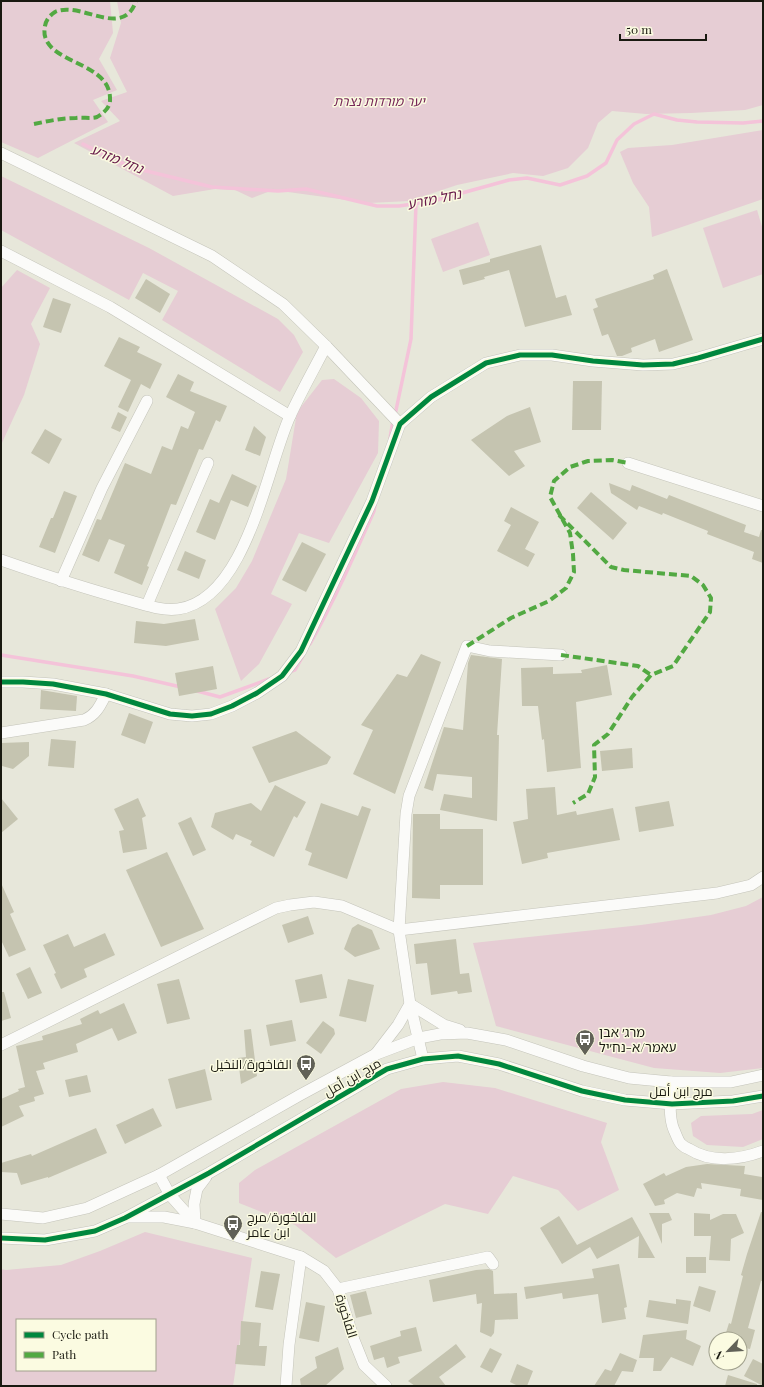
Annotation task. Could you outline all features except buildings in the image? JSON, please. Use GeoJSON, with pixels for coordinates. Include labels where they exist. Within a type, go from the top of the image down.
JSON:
{"type":"FeatureCollection","features":[{"type":"Feature","properties":{"kind":"street"},"geometry":{"type":"LineString","coordinates":[[1,153],[212,256],[283,304],[326,346],[400,424]]}},
{"type":"Feature","properties":{"kind":"street"},"geometry":{"type":"LineString","coordinates":[[1,251],[110,307],[290,416]]}},
{"type":"Feature","properties":{"kind":"street"},"geometry":{"type":"LineString","coordinates":[[1,682],[53,684],[106,694],[170,714],[192,716],[211,714],[232,706],[257,693],[282,676],[301,651],[372,500],[400,424],[431,397],[486,363],[520,355],[552,354],[593,361],[643,365],[673,364],[763,339]]}},
{"type":"Feature","properties":{"kind":"street"},"geometry":{"type":"LineString","coordinates":[[1,560],[61,581],[166,610],[179,609],[198,603],[213,591],[231,570],[250,534],[272,464],[290,416],[326,346]]}},
{"type":"Feature","properties":{"kind":"street"},"geometry":{"type":"LineString","coordinates":[[61,581],[102,488],[147,401]]}},
{"type":"Feature","properties":{"kind":"street"},"geometry":{"type":"LineString","coordinates":[[147,605],[208,463]]}},
{"type":"Feature","properties":{"kind":"street"},"geometry":{"type":"LineString","coordinates":[[628,463],[763,506]]}},
{"type":"Feature","properties":{"kind":"street"},"geometry":{"type":"LineString","coordinates":[[423,1059],[410,1004],[399,930],[406,814],[409,796],[467,646],[490,650],[561,655]]}},
{"type":"Feature","properties":{"kind":"street"},"geometry":{"type":"LineString","coordinates":[[1,734],[84,720],[92,716],[98,710],[106,694]]}},
{"type":"Feature","properties":{"kind":"street"},"geometry":{"type":"LineString","coordinates":[[1,1045],[276,908],[314,902],[342,906],[399,930],[717,893],[751,885],[763,877]]}},
{"type":"Feature","properties":{"kind":"street"},"geometry":{"type":"LineString","coordinates":[[410,1004],[444,1024],[467,1033]]}},
{"type":"Feature","properties":{"kind":"street"},"geometry":{"type":"LineString","coordinates":[[374,1055],[398,1025],[410,1004]]}},
{"type":"Feature","properties":{"kind":"street","name":"مرج ابن أمل"},"geometry":{"type":"LineString","coordinates":[[1,1214],[43,1218],[86,1208],[159,1175],[374,1055],[419,1038],[440,1034],[467,1033],[506,1040],[583,1066],[629,1078],[671,1082],[731,1082],[763,1075]]}},
{"type":"Feature","properties":{"kind":"street","name":"مرج ابن أمل"},"geometry":{"type":"LineString","coordinates":[[1,1238],[45,1240],[94,1231],[125,1218],[209,1173],[387,1069],[423,1059],[458,1056],[499,1064],[582,1091],[625,1100],[672,1104],[733,1101],[763,1096]]}},
{"type":"Feature","properties":{"kind":"street"},"geometry":{"type":"LineString","coordinates":[[671,1082],[672,1104],[670,1114],[674,1130],[682,1145],[696,1154],[720,1159],[748,1156],[763,1151]]}},
{"type":"Feature","properties":{"kind":"street"},"geometry":{"type":"LineString","coordinates":[[195,1223],[194,1204],[197,1189],[209,1173]]}},
{"type":"Feature","properties":{"kind":"street"},"geometry":{"type":"LineString","coordinates":[[159,1175],[170,1195],[195,1223]]}},
{"type":"Feature","properties":{"kind":"street","name":"الفاخورة"},"geometry":{"type":"LineString","coordinates":[[125,1218],[164,1217],[195,1223],[301,1257],[324,1271],[338,1289],[354,1340],[364,1365],[386,1386]]}},
{"type":"Feature","properties":{"kind":"street"},"geometry":{"type":"LineString","coordinates":[[338,1289],[488,1256],[493,1264]]}},
{"type":"Feature","properties":{"kind":"street"},"geometry":{"type":"LineString","coordinates":[[286,1386],[289,1345],[301,1257]]}},
{"type":"Feature","properties":{"kind":"green space"},"geometry":{"type":"Polygon","coordinates":[[[1,1],[110,1],[113,33],[99,59],[117,90],[93,100],[108,122],[38,158],[1,142],[1,1]]]}},
{"type":"Feature","properties":{"kind":"green space","name":"יער מורדות נצרת"},"geometry":{"type":"Polygon","coordinates":[[[117,1],[763,1],[763,105],[745,110],[691,113],[646,114],[612,111],[598,123],[588,148],[568,168],[543,176],[513,173],[457,185],[409,201],[369,203],[273,190],[252,198],[235,190],[215,189],[173,196],[74,143],[120,121],[101,101],[127,92],[110,58],[121,23],[117,1]]]}},
{"type":"Feature","properties":{"kind":"green space"},"geometry":{"type":"Polygon","coordinates":[[[763,130],[763,199],[652,237],[649,207],[633,183],[620,152],[628,148],[672,145],[763,130]]]}},
{"type":"Feature","properties":{"kind":"green space"},"geometry":{"type":"Polygon","coordinates":[[[1,176],[149,248],[278,319],[294,335],[303,352],[280,392],[162,320],[178,291],[143,273],[129,300],[1,230],[1,176]]]}},
{"type":"Feature","properties":{"kind":"green space"},"geometry":{"type":"Polygon","coordinates":[[[757,210],[763,230],[763,274],[723,288],[703,228],[757,210]]]}},
{"type":"Feature","properties":{"kind":"green space"},"geometry":{"type":"Polygon","coordinates":[[[478,222],[490,255],[443,272],[431,239],[478,222]]]}},
{"type":"Feature","properties":{"kind":"green space"},"geometry":{"type":"Polygon","coordinates":[[[17,270],[50,288],[31,324],[40,344],[24,395],[1,445],[1,288],[17,270]]]}},
{"type":"Feature","properties":{"kind":"green space"},"geometry":{"type":"Polygon","coordinates":[[[334,379],[361,398],[379,421],[378,453],[329,543],[299,533],[271,594],[292,604],[259,664],[241,681],[215,609],[236,588],[252,561],[286,479],[297,412],[322,380],[334,379]]]}},
{"type":"Feature","properties":{"kind":"green space"},"geometry":{"type":"Polygon","coordinates":[[[763,897],[763,1068],[720,1073],[654,1068],[496,1026],[473,943],[641,925],[711,915],[746,906],[763,897]]]}},
{"type":"Feature","properties":{"kind":"green space"},"geometry":{"type":"Polygon","coordinates":[[[443,1082],[495,1088],[607,1123],[601,1142],[619,1190],[578,1211],[558,1190],[513,1176],[488,1214],[445,1204],[336,1258],[295,1225],[239,1203],[239,1183],[255,1170],[401,1089],[443,1082]]]}},
{"type":"Feature","properties":{"kind":"green space"},"geometry":{"type":"Polygon","coordinates":[[[763,1110],[763,1139],[743,1147],[707,1145],[693,1136],[691,1123],[701,1116],[752,1114],[763,1110]]]}},
{"type":"Feature","properties":{"kind":"green space"},"geometry":{"type":"Polygon","coordinates":[[[145,1232],[252,1258],[233,1386],[1,1386],[1,1269],[6,1270],[61,1265],[100,1251],[145,1232]]]}},
{"type":"Feature","properties":{"kind":"waterway","name":"נחל מזרע"},"geometry":{"type":"LineString","coordinates":[[83,144],[130,167],[212,187],[278,191],[306,189],[377,206],[399,206],[433,201],[509,180],[527,178],[560,185],[587,176],[606,163],[617,140],[634,124],[654,114],[677,120],[697,122],[743,123],[763,121]]}},
{"type":"Feature","properties":{"kind":"waterway"},"geometry":{"type":"LineString","coordinates":[[395,415],[411,339],[416,204]]}},
{"type":"Feature","properties":{"kind":"waterway"},"geometry":{"type":"LineString","coordinates":[[390,438],[393,421]]}},
{"type":"Feature","properties":{"kind":"waterway"},"geometry":{"type":"LineString","coordinates":[[310,644],[344,578],[374,511],[375,505]]}},
{"type":"Feature","properties":{"kind":"waterway"},"geometry":{"type":"LineString","coordinates":[[1,655],[133,676],[181,687]]}},
{"type":"Feature","properties":{"kind":"waterway"},"geometry":{"type":"LineString","coordinates":[[290,672],[295,670],[303,656]]}},
{"type":"Feature","properties":{"kind":"waterway"},"geometry":{"type":"LineString","coordinates":[[197,691],[220,697],[269,679]]}},
{"type":"Feature","properties":{"kind":"marked path"},"geometry":{"type":"LineString","coordinates":[[34,124],[66,119],[97,117],[106,110],[110,103],[109,90],[97,75],[60,54],[48,43],[44,29],[50,16],[55,12],[65,10],[100,17],[121,17],[130,12],[136,1]]}},
{"type":"Feature","properties":{"kind":"marked path"},"geometry":{"type":"LineString","coordinates":[[467,646],[511,618],[549,601],[566,588],[574,572],[573,554],[570,533],[550,497],[554,481],[570,467],[588,461],[612,460],[628,463]]}},
{"type":"Feature","properties":{"kind":"marked path"},"geometry":{"type":"LineString","coordinates":[[559,515],[611,567],[624,570],[691,576],[703,585],[711,598],[710,612],[673,666],[651,675],[632,697],[608,734],[594,745],[595,777],[588,794],[573,803]]}},
{"type":"Feature","properties":{"kind":"marked path"},"geometry":{"type":"LineString","coordinates":[[561,655],[638,666],[651,675]]}},
{"type":"Feature","properties":{"kind":"cycle path"},"geometry":{"type":"LineString","coordinates":[[1,682],[53,684],[106,694],[170,714],[192,716],[211,714],[232,706],[257,693],[282,676],[301,651],[372,501],[400,424],[431,397],[486,363],[520,355],[552,355],[593,361],[643,365],[673,364],[763,339]]}},
{"type":"Feature","properties":{"kind":"cycle path"},"geometry":{"type":"LineString","coordinates":[[1,1238],[45,1240],[95,1231],[125,1218],[209,1173],[387,1069],[423,1059],[458,1056],[499,1064],[582,1091],[625,1100],[672,1104],[733,1101],[763,1096]]}},
{"type":"Feature","properties":{"kind":"place","name":"מרג׳ אבן עאמר/א-נח׳יל"},"geometry":{"type":"Point","coordinates":[585,1056]}},
{"type":"Feature","properties":{"kind":"place","name":"الفاخورة/النخيل"},"geometry":{"type":"Point","coordinates":[306,1081]}},
{"type":"Feature","properties":{"kind":"place","name":"الفاخورة/مرج ابن عامر"},"geometry":{"type":"Point","coordinates":[233,1241]}}]}
